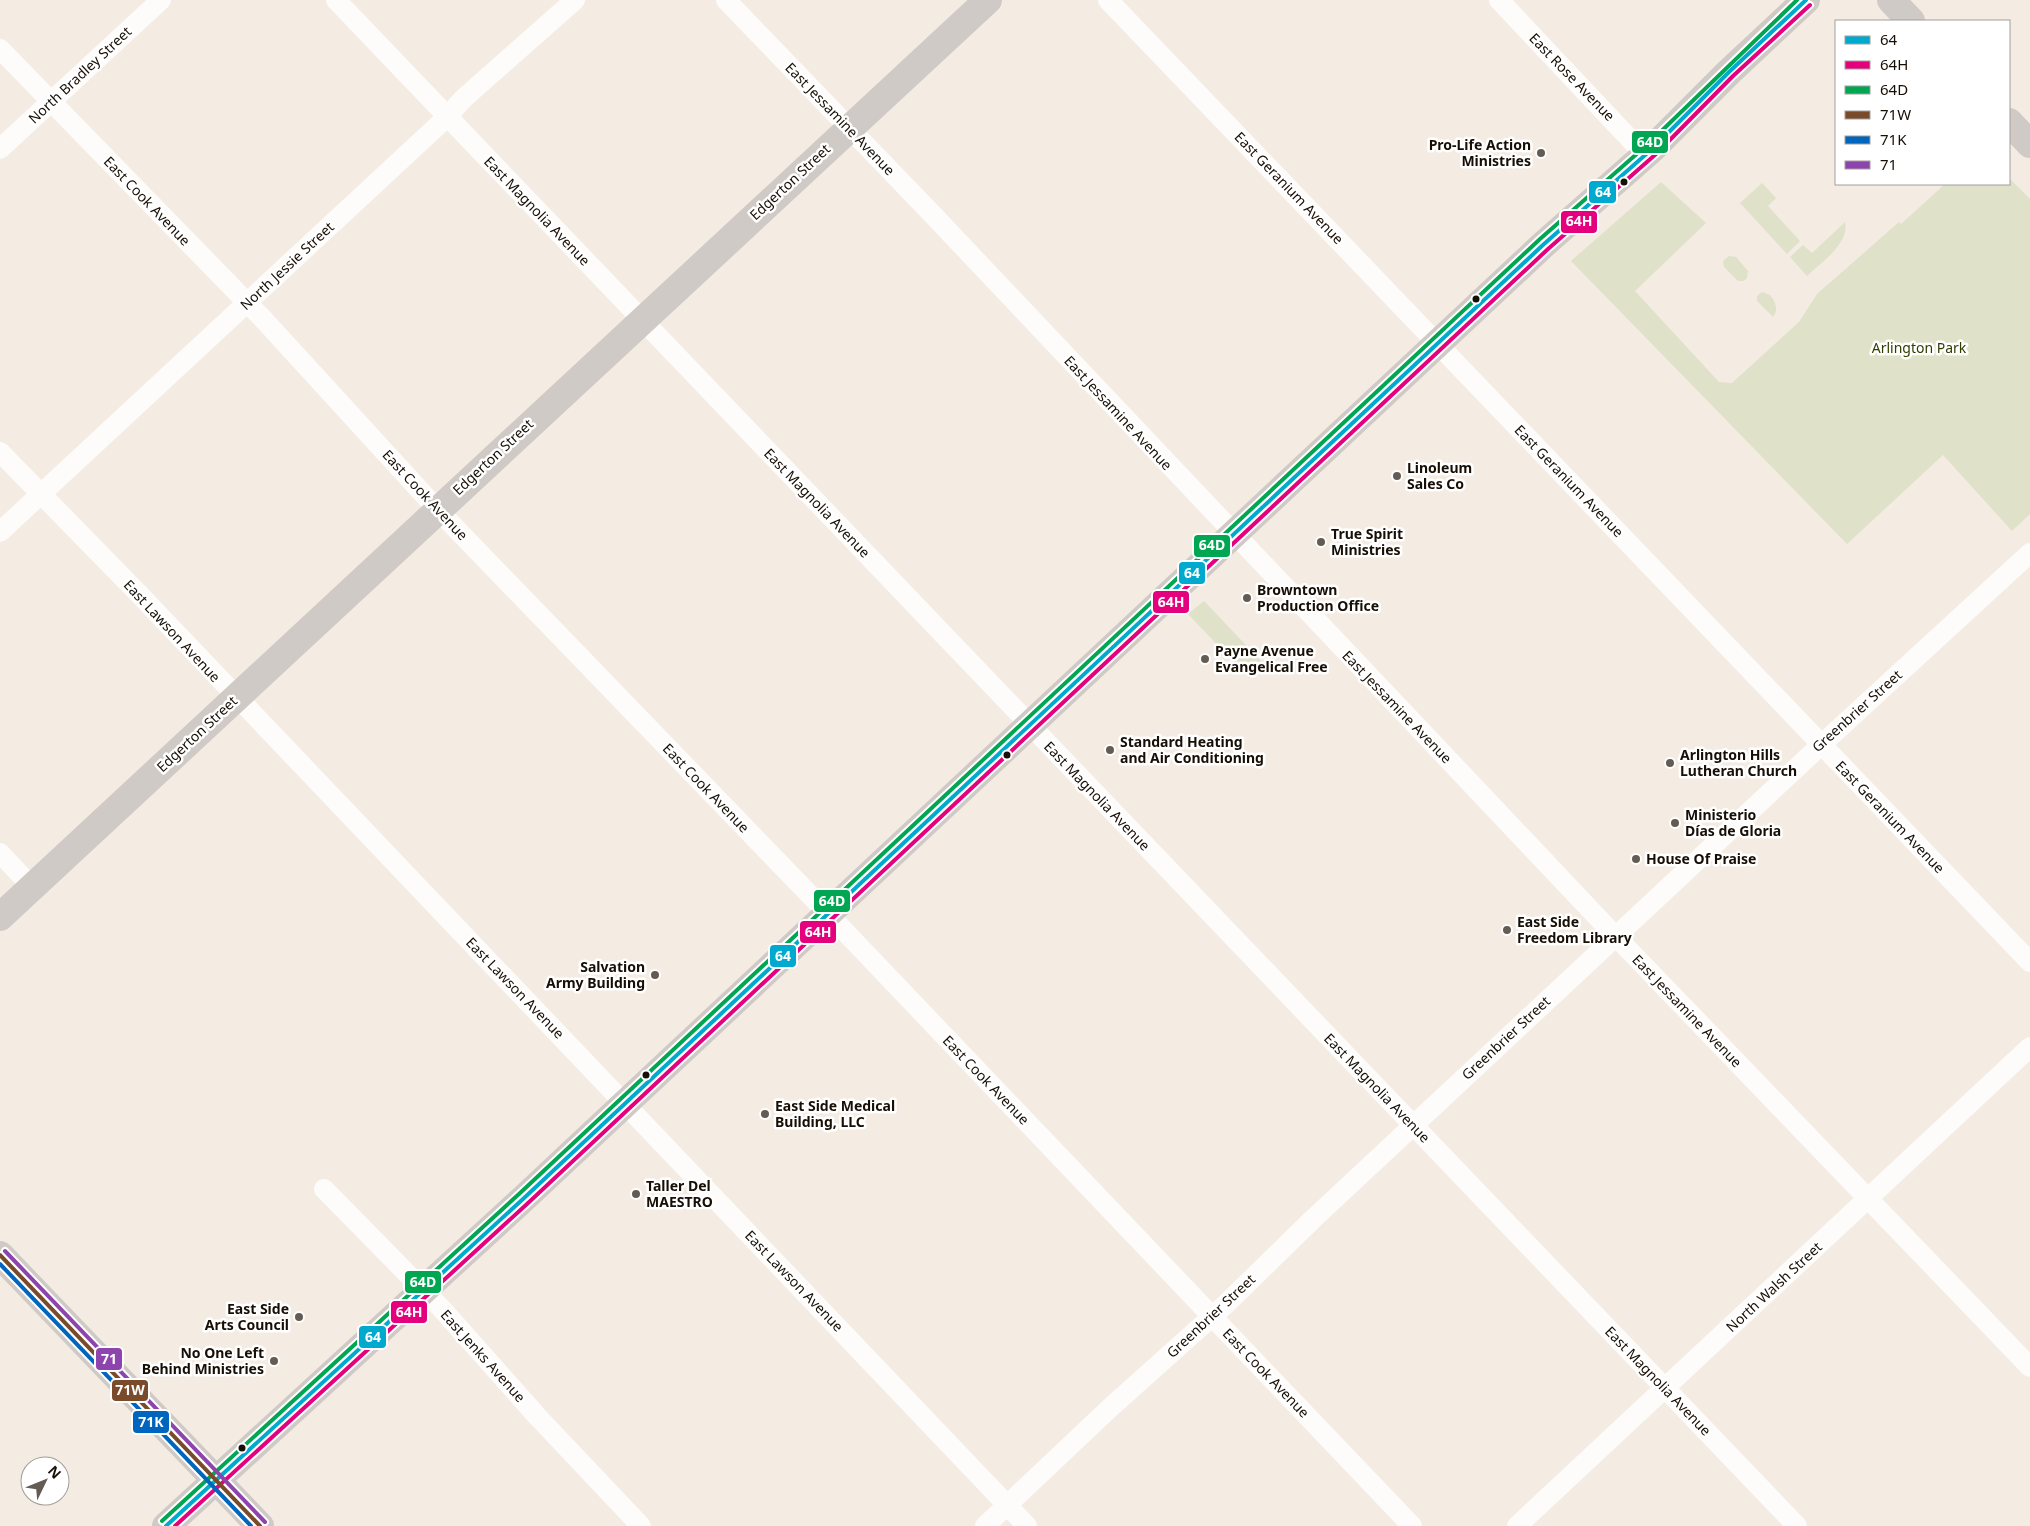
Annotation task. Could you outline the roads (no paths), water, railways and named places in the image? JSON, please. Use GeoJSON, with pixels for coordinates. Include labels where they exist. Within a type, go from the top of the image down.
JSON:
{"type":"FeatureCollection","features":[{"type":"Feature","properties":{"kind":"street","name":"North Bradley Street"},"geometry":{"type":"LineString","coordinates":[[0,149],[161,0]]}},
{"type":"Feature","properties":{"kind":"street","name":"East Magnolia Avenue"},"geometry":{"type":"LineString","coordinates":[[336,0],[1797,1526]]}},
{"type":"Feature","properties":{"kind":"street","name":"North Jessie Street"},"geometry":{"type":"LineString","coordinates":[[0,532],[447,117],[464,98],[575,0]]}},
{"type":"Feature","properties":{"kind":"street","name":"East Jessamine Avenue"},"geometry":{"type":"LineString","coordinates":[[726,0],[936,217],[1234,535],[1615,936],[2030,1367]]}},
{"type":"Feature","properties":{"kind":"street","name":"Edgerton Street"},"geometry":{"type":"LineString","coordinates":[[0,917],[437,509],[988,0]]}},
{"type":"Feature","properties":{"kind":"street","name":"East Geranium Avenue"},"geometry":{"type":"LineString","coordinates":[[1108,0],[2030,962]]}},
{"type":"Feature","properties":{"kind":"street","name":"East Rose Avenue"},"geometry":{"type":"LineString","coordinates":[[1498,0],[1645,155]]}},
{"type":"Feature","properties":{"kind":"street"},"geometry":{"type":"LineString","coordinates":[[166,1526],[624,1105],[1544,244],[1645,155],[1729,72],[1806,0]]}},
{"type":"Feature","properties":{"kind":"street"},"geometry":{"type":"LineString","coordinates":[[1891,0],[1910,20]]}},
{"type":"Feature","properties":{"kind":"street","name":"East Cook Avenue"},"geometry":{"type":"LineString","coordinates":[[0,49],[341,403],[437,509],[828,914],[1412,1526]]}},
{"type":"Feature","properties":{"kind":"street"},"geometry":{"type":"LineString","coordinates":[[2010,123],[2030,144]]}},
{"type":"Feature","properties":{"kind":"street","name":"East Lawson Avenue"},"geometry":{"type":"LineString","coordinates":[[0,452],[535,1008],[624,1105],[1027,1526]]}},
{"type":"Feature","properties":{"kind":"street","name":"Greenbrier Street"},"geometry":{"type":"LineString","coordinates":[[985,1526],[1111,1407],[1212,1317],[1615,936],[2030,555]]}},
{"type":"Feature","properties":{"kind":"street"},"geometry":{"type":"LineString","coordinates":[[0,853],[32,887]]}},
{"type":"Feature","properties":{"kind":"street","name":"North Walsh Street"},"geometry":{"type":"LineString","coordinates":[[1517,1526],[1666,1389],[2030,1047]]}},
{"type":"Feature","properties":{"kind":"street","name":"East Jenks Avenue"},"geometry":{"type":"LineString","coordinates":[[324,1188],[423,1290],[537,1416],[641,1526]]}},
{"type":"Feature","properties":{"kind":"street"},"geometry":{"type":"LineString","coordinates":[[0,1255],[260,1526]]}},
{"type":"Feature","properties":{"kind":"place","name":"Pro-Life Action Ministries"},"geometry":{"type":"Point","coordinates":[1541,153]}},
{"type":"Feature","properties":{"kind":"place","name":"Linoleum Sales Co"},"geometry":{"type":"Point","coordinates":[1397,476]}},
{"type":"Feature","properties":{"kind":"place","name":"True Spirit Ministries"},"geometry":{"type":"Point","coordinates":[1321,542]}},
{"type":"Feature","properties":{"kind":"place","name":"Browntown Production Office"},"geometry":{"type":"Point","coordinates":[1247,598]}},
{"type":"Feature","properties":{"kind":"place","name":"Payne Avenue Evangelical Free"},"geometry":{"type":"Point","coordinates":[1205,659]}},
{"type":"Feature","properties":{"kind":"place","name":"Standard Heating and Air Conditioning"},"geometry":{"type":"Point","coordinates":[1110,750]}},
{"type":"Feature","properties":{"kind":"place","name":"Arlington Hills Lutheran Church"},"geometry":{"type":"Point","coordinates":[1670,763]}},
{"type":"Feature","properties":{"kind":"place","name":"Ministerio Días de Gloria"},"geometry":{"type":"Point","coordinates":[1675,823]}},
{"type":"Feature","properties":{"kind":"place","name":"House Of Praise"},"geometry":{"type":"Point","coordinates":[1636,859]}},
{"type":"Feature","properties":{"kind":"place","name":"East Side Freedom Library"},"geometry":{"type":"Point","coordinates":[1507,930]}},
{"type":"Feature","properties":{"kind":"place","name":"Salvation Army Building"},"geometry":{"type":"Point","coordinates":[655,975]}},
{"type":"Feature","properties":{"kind":"place","name":"East Side Medical Building, LLC"},"geometry":{"type":"Point","coordinates":[765,1114]}},
{"type":"Feature","properties":{"kind":"place","name":"Taller Del MAESTRO"},"geometry":{"type":"Point","coordinates":[636,1194]}},
{"type":"Feature","properties":{"kind":"place","name":"East Side Arts Council"},"geometry":{"type":"Point","coordinates":[299,1317]}},
{"type":"Feature","properties":{"kind":"place","name":"No One Left Behind Ministries"},"geometry":{"type":"Point","coordinates":[274,1361]}},
{"type":"Feature","properties":{"kind":"park label","name":"Arlington Park"},"geometry":{"type":"Point","coordinates":[1919,348]}}]}
